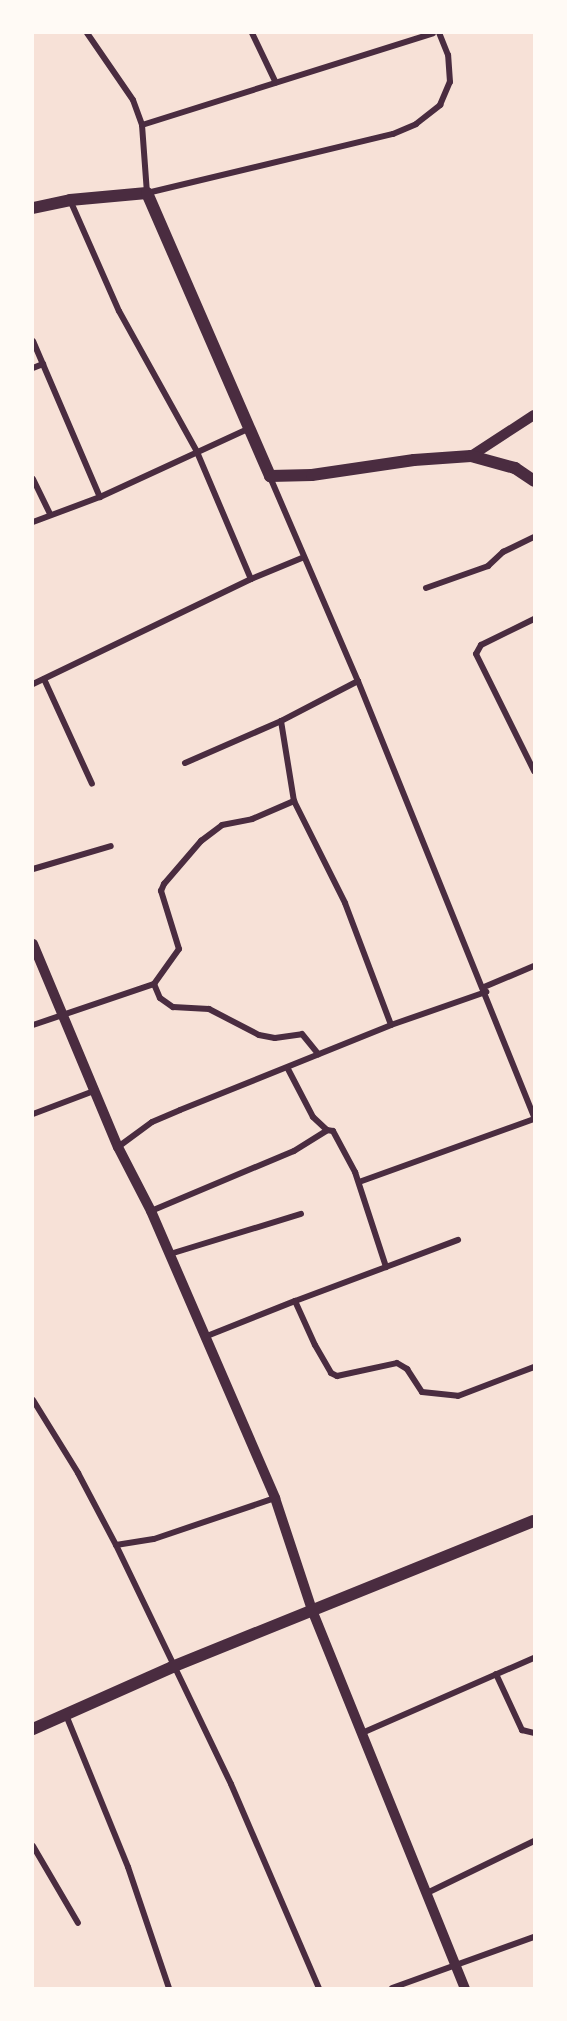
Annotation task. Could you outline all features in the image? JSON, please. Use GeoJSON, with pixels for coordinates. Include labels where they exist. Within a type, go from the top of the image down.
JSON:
{"type":"FeatureCollection","features":[{"type":"Feature","properties":{"kind":"main road"},"geometry":{"type":"LineString","coordinates":[[33,208],[70,200],[147,193],[270,476],[312,475],[414,460],[471,456],[515,468],[534,481]]}},
{"type":"Feature","properties":{"kind":"main road"},"geometry":{"type":"LineString","coordinates":[[33,1729],[172,1667],[534,1521]]}},
{"type":"Feature","properties":{"kind":"street"},"geometry":{"type":"LineString","coordinates":[[87,33],[133,100],[142,125],[147,193],[393,134],[416,124],[440,105],[450,81],[448,55],[439,33]]}},
{"type":"Feature","properties":{"kind":"street"},"geometry":{"type":"LineString","coordinates":[[252,33],[276,83]]}},
{"type":"Feature","properties":{"kind":"street"},"geometry":{"type":"LineString","coordinates":[[142,125],[433,33]]}},
{"type":"Feature","properties":{"kind":"street"},"geometry":{"type":"LineString","coordinates":[[70,200],[119,311],[197,452],[251,579]]}},
{"type":"Feature","properties":{"kind":"street"},"geometry":{"type":"LineString","coordinates":[[33,341],[100,497]]}},
{"type":"Feature","properties":{"kind":"street"},"geometry":{"type":"LineString","coordinates":[[33,368],[43,364]]}},
{"type":"Feature","properties":{"kind":"street"},"geometry":{"type":"LineString","coordinates":[[471,456],[534,415]]}},
{"type":"Feature","properties":{"kind":"street"},"geometry":{"type":"LineString","coordinates":[[33,522],[100,497],[250,428]]}},
{"type":"Feature","properties":{"kind":"street"},"geometry":{"type":"LineString","coordinates":[[270,476],[302,558],[358,681],[485,989],[534,1118],[359,1182]]}},
{"type":"Feature","properties":{"kind":"street"},"geometry":{"type":"LineString","coordinates":[[33,479],[50,514]]}},
{"type":"Feature","properties":{"kind":"street"},"geometry":{"type":"LineString","coordinates":[[426,588],[488,566],[503,552],[534,537]]}},
{"type":"Feature","properties":{"kind":"street"},"geometry":{"type":"LineString","coordinates":[[33,684],[251,579],[302,558]]}},
{"type":"Feature","properties":{"kind":"street"},"geometry":{"type":"LineString","coordinates":[[534,619],[481,645],[476,654],[534,771]]}},
{"type":"Feature","properties":{"kind":"street"},"geometry":{"type":"LineString","coordinates":[[44,679],[92,784]]}},
{"type":"Feature","properties":{"kind":"street"},"geometry":{"type":"LineString","coordinates":[[185,763],[281,721],[358,681]]}},
{"type":"Feature","properties":{"kind":"street"},"geometry":{"type":"LineString","coordinates":[[281,721],[294,801],[345,903],[391,1024]]}},
{"type":"Feature","properties":{"kind":"street"},"geometry":{"type":"LineString","coordinates":[[33,1025],[61,1012],[154,984],[179,949],[161,891],[164,884],[201,840],[222,825],[252,819],[294,801]]}},
{"type":"Feature","properties":{"kind":"street"},"geometry":{"type":"LineString","coordinates":[[33,869],[111,846]]}},
{"type":"Feature","properties":{"kind":"street"},"geometry":{"type":"LineString","coordinates":[[33,945],[118,1147],[151,1211],[207,1336],[275,1498],[312,1610],[465,1988]]}},
{"type":"Feature","properties":{"kind":"street"},"geometry":{"type":"LineString","coordinates":[[118,1147],[152,1122],[288,1069],[391,1024],[485,989],[534,966]]}},
{"type":"Feature","properties":{"kind":"street"},"geometry":{"type":"LineString","coordinates":[[154,984],[160,998],[173,1007],[209,1010],[259,1035],[275,1038],[302,1034],[318,1054]]}},
{"type":"Feature","properties":{"kind":"street"},"geometry":{"type":"LineString","coordinates":[[288,1069],[313,1117],[327,1130],[333,1131],[359,1182],[386,1267]]}},
{"type":"Feature","properties":{"kind":"street"},"geometry":{"type":"LineString","coordinates":[[33,1114],[94,1091]]}},
{"type":"Feature","properties":{"kind":"street"},"geometry":{"type":"LineString","coordinates":[[151,1211],[294,1151],[327,1130]]}},
{"type":"Feature","properties":{"kind":"street"},"geometry":{"type":"LineString","coordinates":[[170,1254],[301,1214]]}},
{"type":"Feature","properties":{"kind":"street"},"geometry":{"type":"LineString","coordinates":[[207,1336],[458,1240]]}},
{"type":"Feature","properties":{"kind":"street"},"geometry":{"type":"LineString","coordinates":[[295,1301],[331,1374],[337,1376],[397,1363],[407,1369],[422,1392],[458,1396],[534,1367]]}},
{"type":"Feature","properties":{"kind":"street"},"geometry":{"type":"LineString","coordinates":[[33,1400],[78,1473],[116,1545],[172,1667],[231,1784],[319,1988]]}},
{"type":"Feature","properties":{"kind":"street"},"geometry":{"type":"LineString","coordinates":[[116,1545],[154,1539],[275,1498]]}},
{"type":"Feature","properties":{"kind":"street"},"geometry":{"type":"LineString","coordinates":[[362,1733],[534,1658]]}},
{"type":"Feature","properties":{"kind":"street"},"geometry":{"type":"LineString","coordinates":[[496,1674],[522,1730],[534,1733]]}},
{"type":"Feature","properties":{"kind":"street"},"geometry":{"type":"LineString","coordinates":[[66,1715],[129,1867],[170,1988]]}},
{"type":"Feature","properties":{"kind":"street"},"geometry":{"type":"LineString","coordinates":[[427,1893],[534,1841]]}},
{"type":"Feature","properties":{"kind":"street"},"geometry":{"type":"LineString","coordinates":[[33,1845],[78,1923]]}},
{"type":"Feature","properties":{"kind":"street"},"geometry":{"type":"LineString","coordinates":[[392,1988],[534,1937]]}}]}
